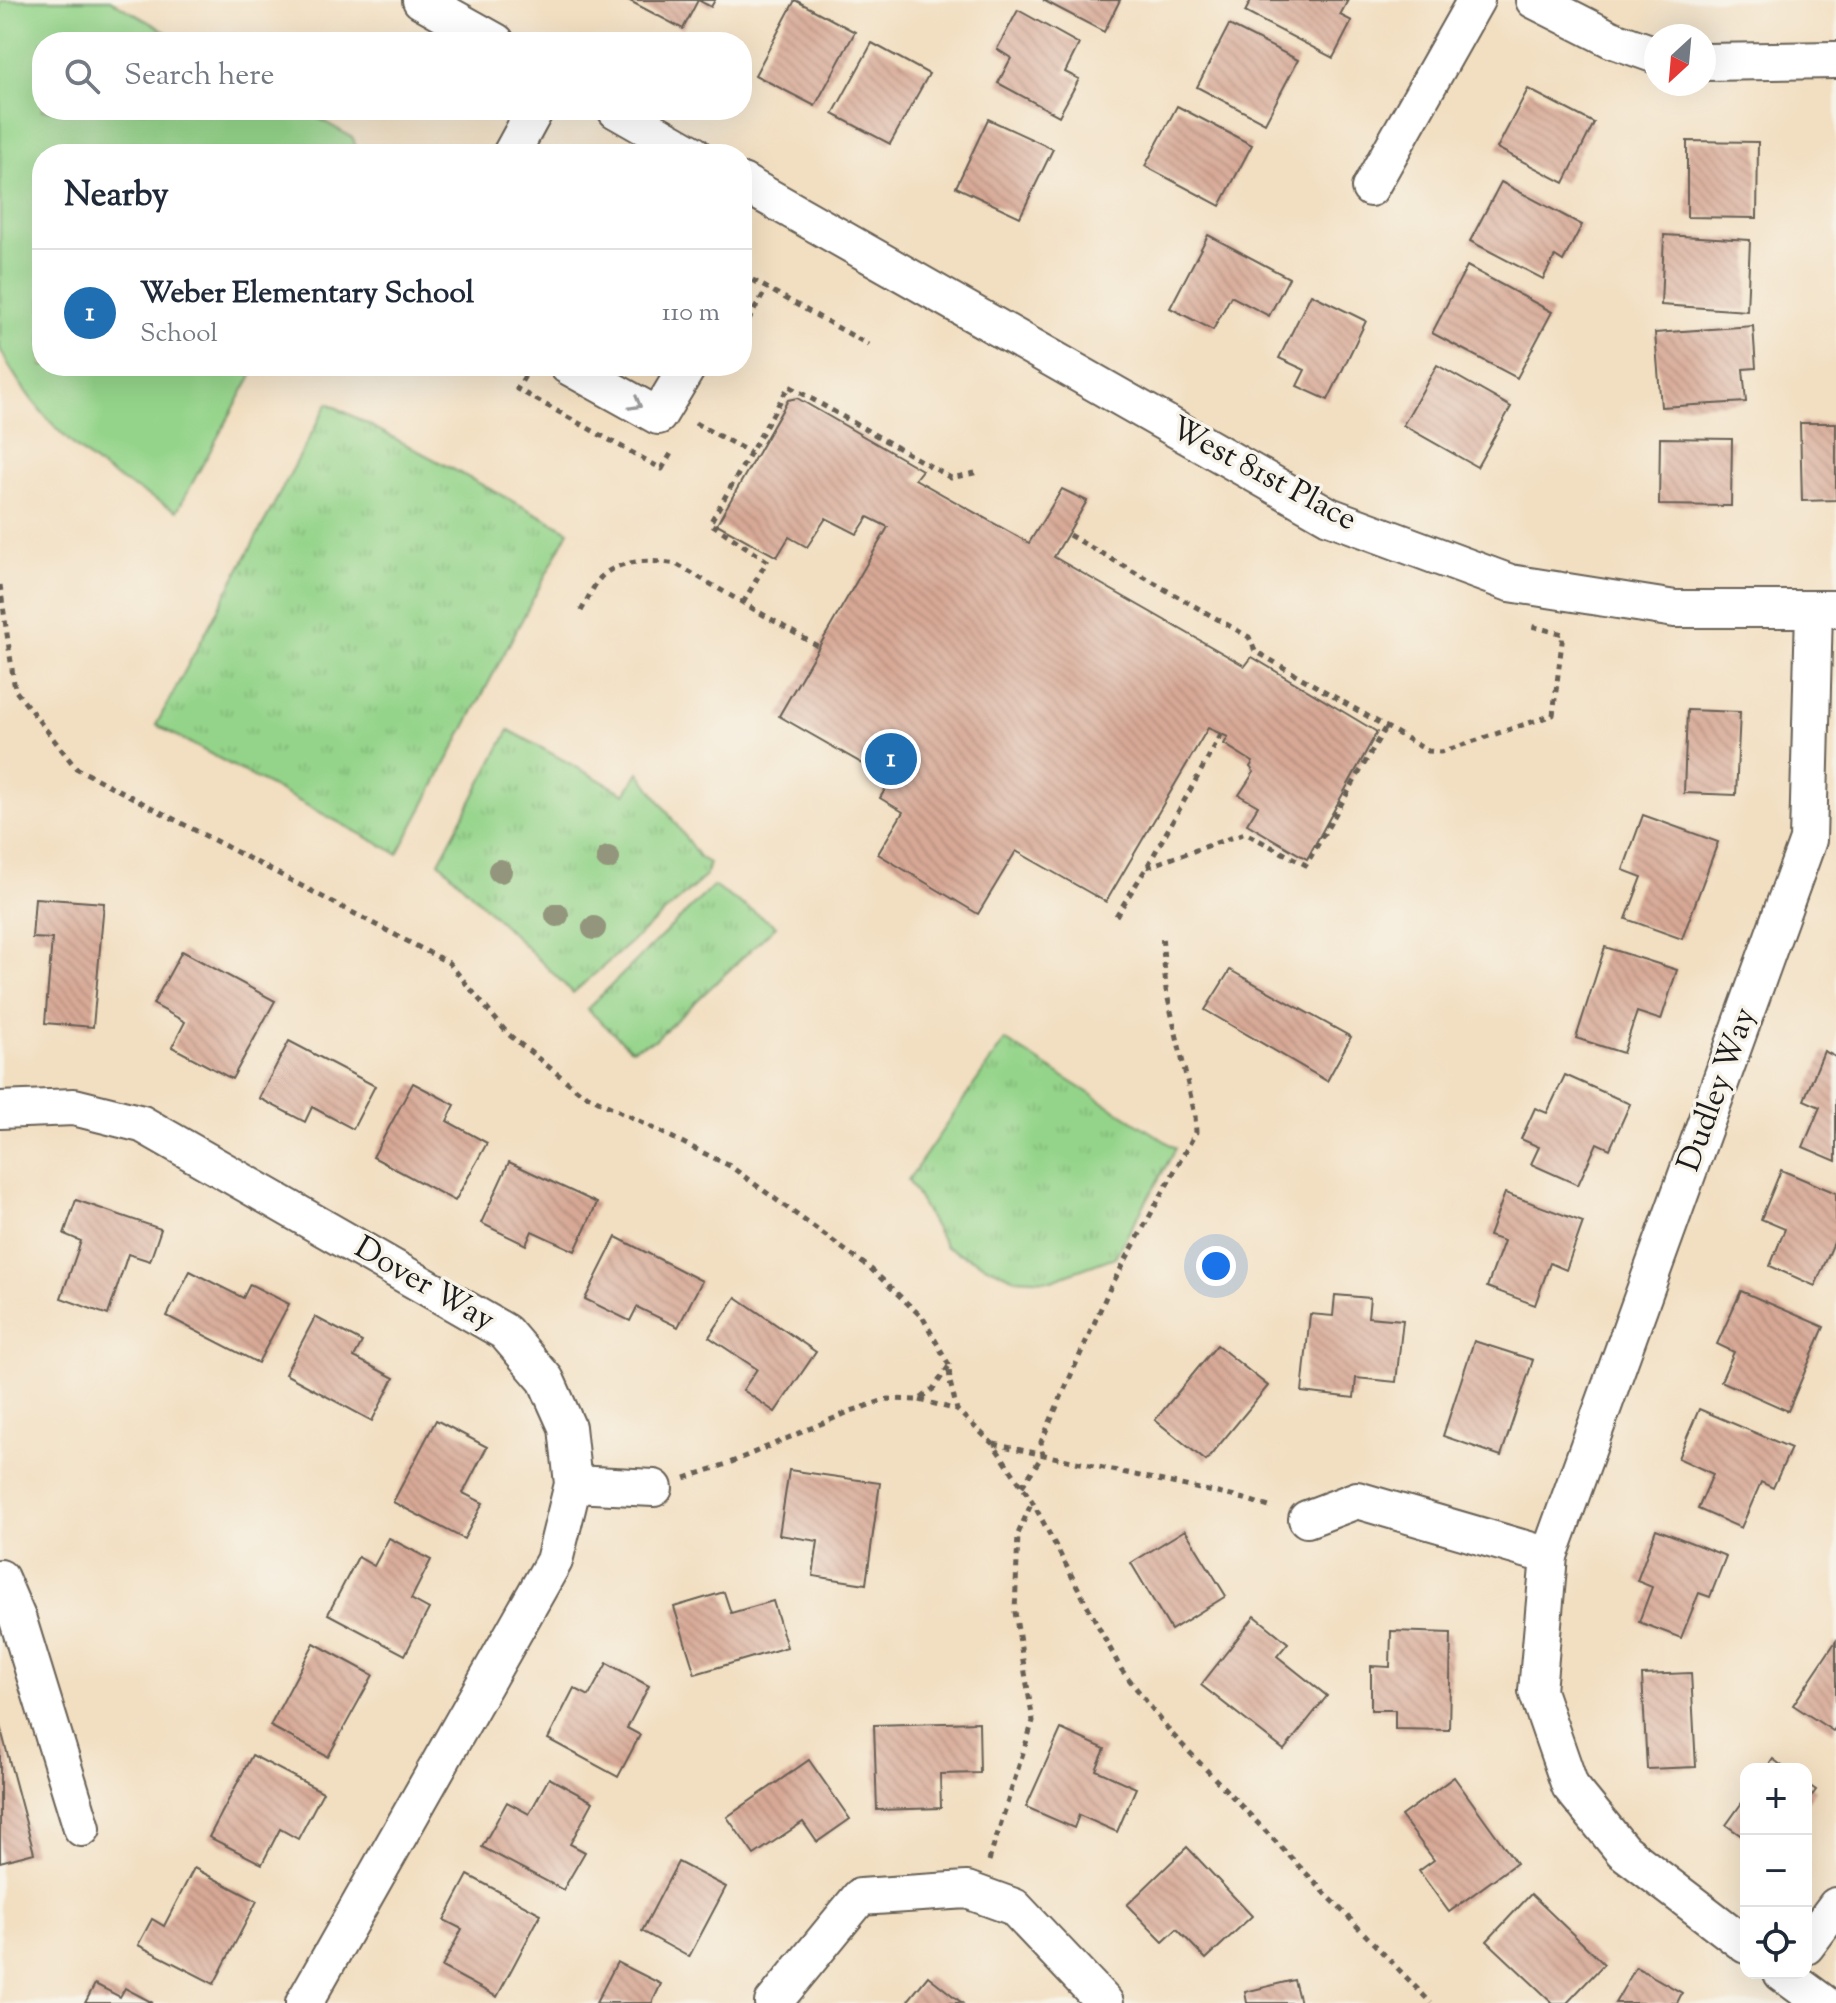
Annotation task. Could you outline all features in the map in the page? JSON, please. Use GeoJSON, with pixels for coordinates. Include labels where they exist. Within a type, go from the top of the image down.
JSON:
{"type":"FeatureCollection","features":[{"type":"Feature","properties":{"kind":"street"},"geometry":{"type":"LineString","coordinates":[[421,0],[478,32]]}},
{"type":"Feature","properties":{"kind":"street"},"geometry":{"type":"LineString","coordinates":[[1370,188],[1476,0]]}},
{"type":"Feature","properties":{"kind":"street"},"geometry":{"type":"LineString","coordinates":[[1534,0],[1611,39],[1644,51]]}},
{"type":"Feature","properties":{"kind":"street"},"geometry":{"type":"LineString","coordinates":[[1716,62],[1836,60]]}},
{"type":"Feature","properties":{"kind":"street"},"geometry":{"type":"LineString","coordinates":[[516,144],[530,120]]}},
{"type":"Feature","properties":{"kind":"street"},"geometry":{"type":"LineString","coordinates":[[634,120],[676,144]]}},
{"type":"Feature","properties":{"kind":"street","name":"West 81st Place"},"geometry":{"type":"LineString","coordinates":[[752,188],[1329,516],[1510,583],[1675,609],[1825,610]]}},
{"type":"Feature","properties":{"kind":"street"},"geometry":{"type":"LineString","coordinates":[[586,376],[658,416],[682,376]]}},
{"type":"Feature","properties":{"kind":"street","name":"Dudley Way"},"geometry":{"type":"LineString","coordinates":[[1740,1940],[1623,1851],[1570,1786],[1537,1691],[1549,1556],[1808,840],[1825,610]]}},
{"type":"Feature","properties":{"kind":"street","name":"Dover Way"},"geometry":{"type":"LineString","coordinates":[[0,1110],[74,1107],[142,1124],[505,1332],[546,1380],[567,1427],[573,1484],[554,1561],[304,2003]]}},
{"type":"Feature","properties":{"kind":"street"},"geometry":{"type":"LineString","coordinates":[[573,1484],[654,1488]]}},
{"type":"Feature","properties":{"kind":"street"},"geometry":{"type":"LineString","coordinates":[[1307,1519],[1357,1500],[1549,1556]]}},
{"type":"Feature","properties":{"kind":"street"},"geometry":{"type":"LineString","coordinates":[[0,1578],[18,1620],[82,1828]]}},
{"type":"Feature","properties":{"kind":"street"},"geometry":{"type":"LineString","coordinates":[[773,2003],[860,1897],[967,1890],[1014,1907],[1105,2003]]}},
{"type":"Feature","properties":{"kind":"street"},"geometry":{"type":"LineString","coordinates":[[1812,1938],[1836,1906]]}},
{"type":"Feature","properties":{"kind":"street"},"geometry":{"type":"LineString","coordinates":[[1791,1979],[1823,2003]]}},
{"type":"Feature","properties":{"kind":"path"},"geometry":{"type":"LineString","coordinates":[[752,280],[869,345]]}},
{"type":"Feature","properties":{"kind":"path"},"geometry":{"type":"LineString","coordinates":[[752,314],[767,288]]}},
{"type":"Feature","properties":{"kind":"path"},"geometry":{"type":"LineString","coordinates":[[743,603],[767,561],[710,523],[789,386],[951,478],[979,472]]}},
{"type":"Feature","properties":{"kind":"path"},"geometry":{"type":"LineString","coordinates":[[689,420],[751,453]]}},
{"type":"Feature","properties":{"kind":"path"},"geometry":{"type":"LineString","coordinates":[[1069,535],[1249,637],[1255,651],[1428,751],[1441,752],[1553,715],[1563,634],[1519,623]]}},
{"type":"Feature","properties":{"kind":"path"},"geometry":{"type":"LineString","coordinates":[[581,611],[601,577],[624,564],[654,560],[676,564],[819,647]]}},
{"type":"Feature","properties":{"kind":"path"},"geometry":{"type":"LineString","coordinates":[[0,585],[15,690],[76,768],[449,963],[508,1034],[580,1092],[730,1166],[871,1269],[923,1318],[949,1365],[957,1410]]}},
{"type":"Feature","properties":{"kind":"path"},"geometry":{"type":"LineString","coordinates":[[1147,867],[1245,833],[1306,865],[1385,728]]}},
{"type":"Feature","properties":{"kind":"path"},"geometry":{"type":"LineString","coordinates":[[1116,916],[1221,735]]}},
{"type":"Feature","properties":{"kind":"path"},"geometry":{"type":"LineString","coordinates":[[1022,1486],[1043,1455],[1041,1442],[1109,1290],[1196,1132],[1195,1115],[1166,990],[1162,933]]}},
{"type":"Feature","properties":{"kind":"path"},"geometry":{"type":"LineString","coordinates":[[919,1400],[933,1389],[949,1365]]}},
{"type":"Feature","properties":{"kind":"path"},"geometry":{"type":"LineString","coordinates":[[654,1488],[727,1464],[851,1411],[888,1399],[919,1400],[957,1410],[993,1444],[1032,1501],[1121,1669],[1163,1723],[1431,2003]]}},
{"type":"Feature","properties":{"kind":"path"},"geometry":{"type":"LineString","coordinates":[[993,1444],[1245,1499],[1307,1519]]}},
{"type":"Feature","properties":{"kind":"path"},"geometry":{"type":"LineString","coordinates":[[967,1890],[988,1864],[1033,1721],[1015,1612],[1018,1534],[1032,1501]]}},
{"type":"Feature","properties":{"kind":"green space"},"geometry":{"type":"Polygon","coordinates":[[[3,0],[110,0],[166,32],[32,32],[32,120],[322,120],[353,138],[355,144],[32,144],[32,376],[251,376],[177,511],[114,476],[75,446],[32,400],[0,349],[0,4],[3,0]]]}},
{"type":"Feature","properties":{"kind":"green space"},"geometry":{"type":"Polygon","coordinates":[[[328,403],[569,531],[398,854],[156,725],[328,403]]]}},
{"type":"Feature","properties":{"kind":"green space"},"geometry":{"type":"Polygon","coordinates":[[[509,730],[625,794],[639,772],[700,858],[709,863],[705,877],[573,993],[439,862],[509,730]]]}},
{"type":"Feature","properties":{"kind":"green space"},"geometry":{"type":"Polygon","coordinates":[[[713,886],[776,926],[655,1040],[631,1049],[587,1009],[713,886]]]}},
{"type":"Feature","properties":{"kind":"green space"},"geometry":{"type":"Polygon","coordinates":[[[1005,1040],[1176,1148],[1115,1257],[1052,1280],[1013,1278],[946,1247],[908,1180],[1005,1040]]]}},
{"type":"Feature","properties":{"kind":"building"},"geometry":{"type":"Polygon","coordinates":[[[628,0],[698,0],[683,29],[628,0]]]}},
{"type":"Feature","properties":{"kind":"building"},"geometry":{"type":"Polygon","coordinates":[[[698,0],[715,0],[711,7],[698,0]]]}},
{"type":"Feature","properties":{"kind":"building"},"geometry":{"type":"Polygon","coordinates":[[[795,0],[855,32],[815,106],[755,75],[795,0]]]}},
{"type":"Feature","properties":{"kind":"building"},"geometry":{"type":"Polygon","coordinates":[[[1043,0],[1120,0],[1104,32],[1043,0]]]}},
{"type":"Feature","properties":{"kind":"building"},"geometry":{"type":"Polygon","coordinates":[[[1251,0],[1348,0],[1340,15],[1352,21],[1333,58],[1245,12],[1251,0]]]}},
{"type":"Feature","properties":{"kind":"building"},"geometry":{"type":"Polygon","coordinates":[[[1018,10],[1079,44],[1065,72],[1079,79],[1059,116],[998,83],[1011,58],[997,49],[1018,10]]]}},
{"type":"Feature","properties":{"kind":"building"},"geometry":{"type":"Polygon","coordinates":[[[1229,25],[1298,60],[1265,123],[1197,87],[1229,25]]]}},
{"type":"Feature","properties":{"kind":"building"},"geometry":{"type":"Polygon","coordinates":[[[872,43],[929,74],[890,144],[833,114],[872,43]]]}},
{"type":"Feature","properties":{"kind":"building"},"geometry":{"type":"Polygon","coordinates":[[[1528,89],[1594,123],[1564,183],[1497,148],[1528,89]]]}},
{"type":"Feature","properties":{"kind":"building"},"geometry":{"type":"Polygon","coordinates":[[[1177,106],[1252,145],[1220,206],[1145,166],[1177,106]]]}},
{"type":"Feature","properties":{"kind":"building"},"geometry":{"type":"Polygon","coordinates":[[[988,119],[1053,149],[1020,217],[956,187],[988,119]]]}},
{"type":"Feature","properties":{"kind":"building"},"geometry":{"type":"Polygon","coordinates":[[[1687,141],[1758,142],[1757,218],[1687,217],[1687,141]]]}},
{"type":"Feature","properties":{"kind":"building"},"geometry":{"type":"Polygon","coordinates":[[[1501,182],[1582,225],[1563,261],[1555,256],[1543,279],[1470,241],[1501,182]]]}},
{"type":"Feature","properties":{"kind":"building"},"geometry":{"type":"Polygon","coordinates":[[[1208,235],[1289,278],[1269,316],[1231,296],[1213,330],[1170,308],[1208,235]]]}},
{"type":"Feature","properties":{"kind":"building"},"geometry":{"type":"Polygon","coordinates":[[[1664,235],[1750,240],[1747,311],[1661,305],[1664,235]]]}},
{"type":"Feature","properties":{"kind":"building"},"geometry":{"type":"Polygon","coordinates":[[[1467,266],[1552,312],[1517,378],[1432,333],[1467,266]]]}},
{"type":"Feature","properties":{"kind":"building"},"geometry":{"type":"Polygon","coordinates":[[[1311,294],[1366,321],[1328,400],[1297,386],[1305,370],[1279,358],[1311,294]]]}},
{"type":"Feature","properties":{"kind":"building"},"geometry":{"type":"Polygon","coordinates":[[[1753,326],[1756,368],[1743,369],[1746,402],[1661,407],[1655,333],[1753,326]]]}},
{"type":"Feature","properties":{"kind":"building"},"geometry":{"type":"Polygon","coordinates":[[[1437,365],[1511,407],[1477,467],[1403,425],[1437,365]]]}},
{"type":"Feature","properties":{"kind":"building"},"geometry":{"type":"Polygon","coordinates":[[[797,398],[922,470],[915,479],[1029,543],[1062,489],[1087,501],[1054,557],[1245,666],[1252,657],[1377,732],[1307,859],[1247,824],[1258,806],[1239,795],[1254,772],[1250,767],[1253,762],[1224,744],[1228,737],[1208,728],[1106,902],[1016,851],[978,914],[878,854],[903,812],[880,798],[891,780],[779,716],[888,527],[868,517],[857,534],[826,518],[807,547],[789,537],[777,557],[717,524],[788,400],[797,398]]]}},
{"type":"Feature","properties":{"kind":"building"},"geometry":{"type":"Polygon","coordinates":[[[1800,423],[1836,423],[1836,500],[1802,501],[1800,423]]]}},
{"type":"Feature","properties":{"kind":"building"},"geometry":{"type":"Polygon","coordinates":[[[1660,438],[1732,439],[1731,506],[1659,505],[1660,438]]]}},
{"type":"Feature","properties":{"kind":"building"},"geometry":{"type":"Polygon","coordinates":[[[1687,710],[1740,712],[1736,795],[1684,793],[1687,710]]]}},
{"type":"Feature","properties":{"kind":"building"},"geometry":{"type":"Polygon","coordinates":[[[1643,815],[1718,842],[1682,939],[1626,919],[1642,877],[1623,870],[1643,815]]]}},
{"type":"Feature","properties":{"kind":"building"},"geometry":{"type":"Polygon","coordinates":[[[35,898],[104,903],[93,1027],[45,1023],[52,939],[32,938],[35,898]]]}},
{"type":"Feature","properties":{"kind":"building"},"geometry":{"type":"Polygon","coordinates":[[[1605,947],[1677,970],[1661,1020],[1637,1012],[1623,1053],[1576,1038],[1605,947]]]}},
{"type":"Feature","properties":{"kind":"building"},"geometry":{"type":"Polygon","coordinates":[[[182,951],[275,1001],[232,1079],[172,1047],[185,1022],[153,1004],[182,951]]]}},
{"type":"Feature","properties":{"kind":"building"},"geometry":{"type":"Polygon","coordinates":[[[1230,970],[1351,1037],[1327,1081],[1205,1010],[1230,970]]]}},
{"type":"Feature","properties":{"kind":"building"},"geometry":{"type":"Polygon","coordinates":[[[289,1041],[375,1086],[353,1129],[312,1107],[305,1122],[259,1098],[289,1041]]]}},
{"type":"Feature","properties":{"kind":"building"},"geometry":{"type":"Polygon","coordinates":[[[1824,1051],[1836,1057],[1836,1161],[1803,1147],[1820,1107],[1804,1100],[1824,1051]]]}},
{"type":"Feature","properties":{"kind":"building"},"geometry":{"type":"Polygon","coordinates":[[[1565,1075],[1630,1104],[1610,1149],[1597,1143],[1578,1185],[1531,1164],[1539,1147],[1521,1139],[1535,1108],[1547,1113],[1565,1075]]]}},
{"type":"Feature","properties":{"kind":"building"},"geometry":{"type":"Polygon","coordinates":[[[413,1083],[455,1105],[447,1121],[487,1143],[455,1201],[373,1157],[413,1083]]]}},
{"type":"Feature","properties":{"kind":"building"},"geometry":{"type":"Polygon","coordinates":[[[509,1162],[597,1203],[575,1251],[532,1231],[526,1245],[481,1223],[509,1162]]]}},
{"type":"Feature","properties":{"kind":"building"},"geometry":{"type":"Polygon","coordinates":[[[1781,1170],[1836,1193],[1836,1238],[1815,1286],[1770,1266],[1785,1229],[1761,1219],[1781,1170]]]}},
{"type":"Feature","properties":{"kind":"building"},"geometry":{"type":"Polygon","coordinates":[[[1505,1193],[1583,1222],[1566,1270],[1550,1263],[1535,1305],[1487,1287],[1504,1241],[1489,1236],[1505,1193]]]}},
{"type":"Feature","properties":{"kind":"building"},"geometry":{"type":"Polygon","coordinates":[[[76,1200],[161,1229],[150,1261],[128,1254],[108,1315],[61,1298],[81,1241],[64,1234],[76,1200]]]}},
{"type":"Feature","properties":{"kind":"building"},"geometry":{"type":"Polygon","coordinates":[[[616,1237],[702,1281],[678,1327],[637,1307],[630,1321],[585,1299],[616,1237]]]}},
{"type":"Feature","properties":{"kind":"building"},"geometry":{"type":"Polygon","coordinates":[[[190,1271],[243,1298],[250,1284],[289,1304],[258,1363],[167,1316],[190,1271]]]}},
{"type":"Feature","properties":{"kind":"building"},"geometry":{"type":"Polygon","coordinates":[[[1741,1291],[1824,1327],[1788,1411],[1721,1381],[1734,1352],[1717,1344],[1741,1291]]]}},
{"type":"Feature","properties":{"kind":"building"},"geometry":{"type":"Polygon","coordinates":[[[1335,1295],[1370,1298],[1368,1317],[1403,1320],[1396,1382],[1356,1378],[1354,1398],[1302,1392],[1310,1314],[1333,1316],[1335,1295]]]}},
{"type":"Feature","properties":{"kind":"building"},"geometry":{"type":"Polygon","coordinates":[[[736,1297],[816,1352],[775,1412],[743,1390],[757,1369],[709,1337],[736,1297]]]}},
{"type":"Feature","properties":{"kind":"building"},"geometry":{"type":"Polygon","coordinates":[[[315,1317],[362,1342],[354,1357],[394,1378],[372,1421],[285,1374],[315,1317]]]}},
{"type":"Feature","properties":{"kind":"building"},"geometry":{"type":"Polygon","coordinates":[[[1474,1341],[1533,1360],[1501,1456],[1443,1436],[1474,1341]]]}},
{"type":"Feature","properties":{"kind":"building"},"geometry":{"type":"Polygon","coordinates":[[[1217,1345],[1268,1386],[1206,1461],[1155,1420],[1217,1345]]]}},
{"type":"Feature","properties":{"kind":"building"},"geometry":{"type":"Polygon","coordinates":[[[1699,1409],[1791,1448],[1773,1488],[1761,1482],[1741,1528],[1698,1509],[1713,1474],[1678,1458],[1699,1409]]]}},
{"type":"Feature","properties":{"kind":"building"},"geometry":{"type":"Polygon","coordinates":[[[436,1420],[487,1447],[463,1493],[483,1503],[464,1539],[393,1502],[436,1420]]]}},
{"type":"Feature","properties":{"kind":"building"},"geometry":{"type":"Polygon","coordinates":[[[789,1470],[880,1483],[866,1584],[813,1576],[818,1541],[779,1535],[789,1470]]]}},
{"type":"Feature","properties":{"kind":"building"},"geometry":{"type":"Polygon","coordinates":[[[1656,1529],[1726,1556],[1710,1597],[1699,1593],[1681,1638],[1639,1622],[1652,1587],[1637,1581],[1656,1529]]]}},
{"type":"Feature","properties":{"kind":"building"},"geometry":{"type":"Polygon","coordinates":[[[1185,1530],[1226,1596],[1171,1630],[1131,1563],[1185,1530]]]}},
{"type":"Feature","properties":{"kind":"building"},"geometry":{"type":"Polygon","coordinates":[[[389,1538],[431,1560],[411,1599],[429,1609],[405,1655],[328,1614],[358,1557],[374,1566],[389,1538]]]}},
{"type":"Feature","properties":{"kind":"building"},"geometry":{"type":"Polygon","coordinates":[[[724,1592],[731,1613],[773,1601],[787,1647],[695,1674],[674,1607],[724,1592]]]}},
{"type":"Feature","properties":{"kind":"building"},"geometry":{"type":"Polygon","coordinates":[[[1255,1616],[1288,1643],[1277,1656],[1327,1696],[1284,1750],[1201,1685],[1255,1616]]]}},
{"type":"Feature","properties":{"kind":"building"},"geometry":{"type":"Polygon","coordinates":[[[1391,1631],[1451,1633],[1449,1730],[1395,1729],[1395,1710],[1371,1710],[1371,1666],[1390,1667],[1391,1631]]]}},
{"type":"Feature","properties":{"kind":"building"},"geometry":{"type":"Polygon","coordinates":[[[1836,1641],[1836,1727],[1833,1731],[1793,1705],[1836,1641]]]}},
{"type":"Feature","properties":{"kind":"building"},"geometry":{"type":"Polygon","coordinates":[[[314,1643],[373,1675],[328,1757],[270,1726],[314,1643]]]}},
{"type":"Feature","properties":{"kind":"building"},"geometry":{"type":"Polygon","coordinates":[[[607,1663],[649,1686],[627,1728],[640,1735],[618,1777],[548,1739],[574,1688],[589,1696],[607,1663]]]}},
{"type":"Feature","properties":{"kind":"building"},"geometry":{"type":"Polygon","coordinates":[[[1691,1673],[1696,1767],[1647,1769],[1642,1675],[1691,1673]]]}},
{"type":"Feature","properties":{"kind":"building"},"geometry":{"type":"Polygon","coordinates":[[[979,1722],[980,1773],[940,1774],[941,1808],[877,1810],[874,1725],[979,1722]]]}},
{"type":"Feature","properties":{"kind":"building"},"geometry":{"type":"Polygon","coordinates":[[[0,1726],[34,1853],[0,1862],[0,1726]]]}},
{"type":"Feature","properties":{"kind":"building"},"geometry":{"type":"Polygon","coordinates":[[[1061,1729],[1105,1749],[1096,1770],[1136,1788],[1117,1832],[1079,1815],[1074,1828],[1026,1807],[1061,1729]]]}},
{"type":"Feature","properties":{"kind":"building"},"geometry":{"type":"Polygon","coordinates":[[[252,1755],[323,1792],[298,1839],[280,1829],[262,1864],[209,1837],[252,1755]]]}},
{"type":"Feature","properties":{"kind":"building"},"geometry":{"type":"Polygon","coordinates":[[[809,1760],[850,1819],[817,1842],[803,1822],[754,1855],[727,1817],[809,1760]]]}},
{"type":"Feature","properties":{"kind":"building"},"geometry":{"type":"Polygon","coordinates":[[[1454,1777],[1516,1863],[1449,1912],[1419,1871],[1434,1860],[1401,1816],[1454,1777]]]}},
{"type":"Feature","properties":{"kind":"building"},"geometry":{"type":"Polygon","coordinates":[[[549,1778],[593,1802],[570,1844],[585,1852],[563,1890],[482,1847],[507,1802],[529,1814],[549,1778]]]}},
{"type":"Feature","properties":{"kind":"building"},"geometry":{"type":"Polygon","coordinates":[[[1740,1805],[1740,1835],[1726,1825],[1740,1805]]]}},
{"type":"Feature","properties":{"kind":"building"},"geometry":{"type":"Polygon","coordinates":[[[1187,1847],[1252,1916],[1206,1959],[1177,1929],[1163,1942],[1127,1905],[1187,1847]]]}},
{"type":"Feature","properties":{"kind":"building"},"geometry":{"type":"Polygon","coordinates":[[[678,1862],[726,1887],[689,1957],[642,1931],[678,1862]]]}},
{"type":"Feature","properties":{"kind":"building"},"geometry":{"type":"Polygon","coordinates":[[[194,1868],[257,1901],[214,1984],[138,1945],[152,1919],[164,1926],[194,1868]]]}},
{"type":"Feature","properties":{"kind":"building"},"geometry":{"type":"Polygon","coordinates":[[[468,1875],[541,1914],[497,1997],[442,1967],[462,1929],[444,1920],[468,1875]]]}},
{"type":"Feature","properties":{"kind":"building"},"geometry":{"type":"Polygon","coordinates":[[[1531,1894],[1604,1964],[1567,2003],[1553,2003],[1487,1941],[1531,1894]]]}},
{"type":"Feature","properties":{"kind":"building"},"geometry":{"type":"Polygon","coordinates":[[[617,1962],[661,1984],[652,2003],[596,2003],[617,1962]]]}},
{"type":"Feature","properties":{"kind":"building"},"geometry":{"type":"Polygon","coordinates":[[[1636,1967],[1682,1993],[1677,2003],[1615,2003],[1636,1967]]]}},
{"type":"Feature","properties":{"kind":"building"},"geometry":{"type":"Polygon","coordinates":[[[928,1976],[962,2003],[906,2003],[928,1976]]]}},
{"type":"Feature","properties":{"kind":"building"},"geometry":{"type":"Polygon","coordinates":[[[1294,1980],[1300,2003],[1247,2003],[1245,1992],[1294,1980]]]}},
{"type":"Feature","properties":{"kind":"building"},"geometry":{"type":"Polygon","coordinates":[[[95,1984],[120,1997],[125,1988],[153,2003],[85,2003],[95,1984]]]}},
{"type":"Feature","properties":{"kind":"place","name":"Weber Elementary School"},"geometry":{"type":"Point","coordinates":[891,759]}}]}
